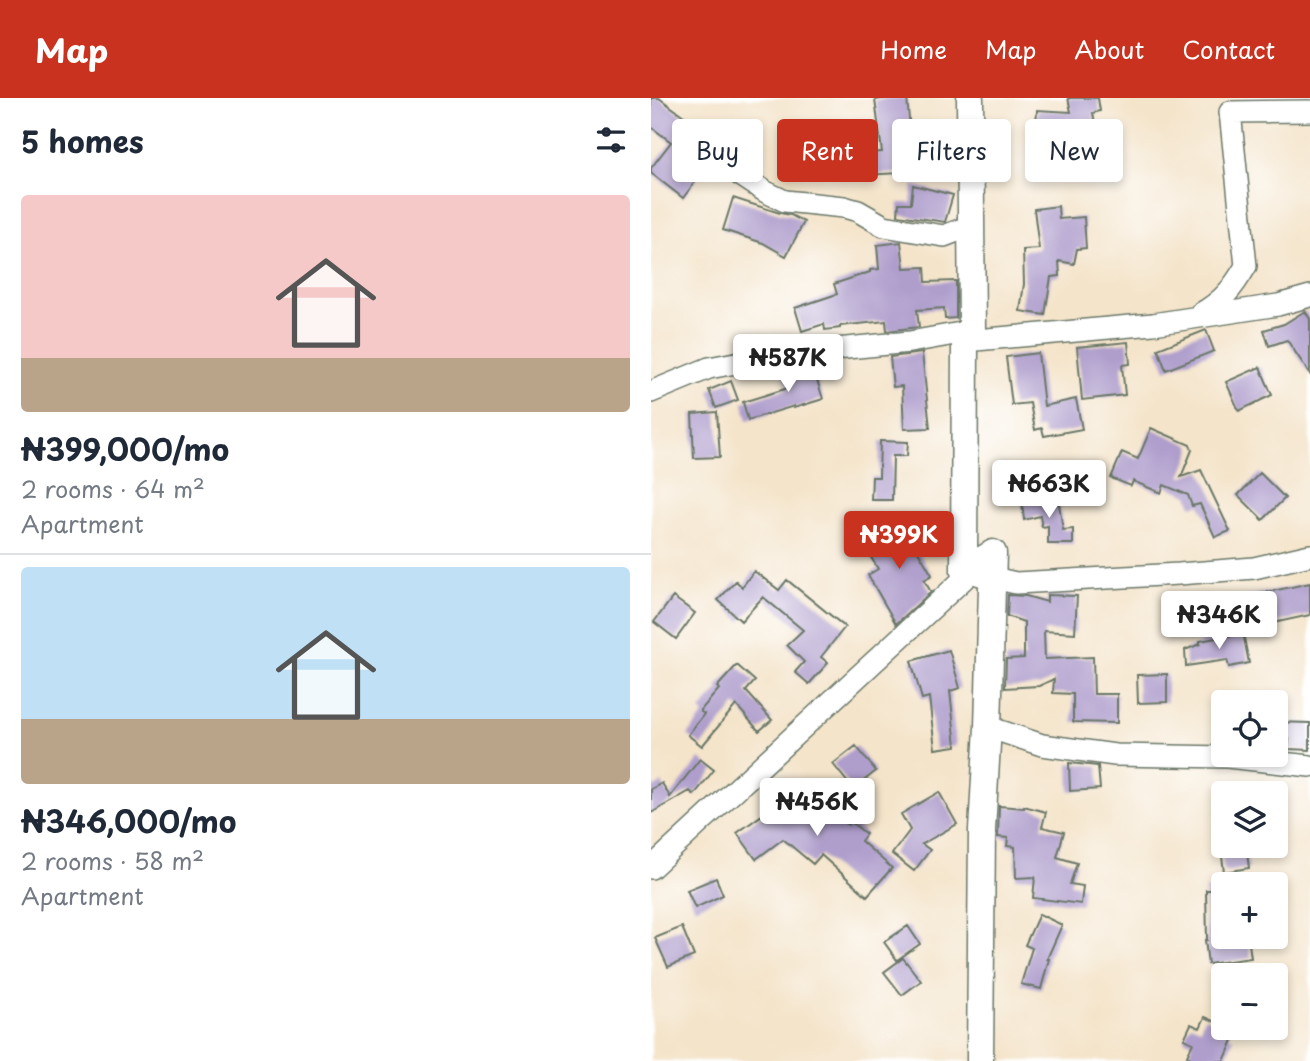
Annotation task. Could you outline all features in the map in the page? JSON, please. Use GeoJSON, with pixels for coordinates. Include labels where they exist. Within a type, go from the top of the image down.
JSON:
{"type":"FeatureCollection","features":[{"type":"Feature","properties":{"kind":"street"},"geometry":{"type":"LineString","coordinates":[[964,571],[970,98]]}},
{"type":"Feature","properties":{"kind":"street"},"geometry":{"type":"LineString","coordinates":[[1195,317],[1218,304],[1247,266],[1230,112],[1310,111]]}},
{"type":"Feature","properties":{"kind":"street"},"geometry":{"type":"LineString","coordinates":[[751,182],[785,201],[858,211],[884,226],[944,236],[970,226]]}},
{"type":"Feature","properties":{"kind":"street"},"geometry":{"type":"LineString","coordinates":[[651,392],[709,369],[783,354],[969,336],[1153,324],[1277,305],[1310,296]]}},
{"type":"Feature","properties":{"kind":"street"},"geometry":{"type":"LineString","coordinates":[[964,571],[993,553]]}},
{"type":"Feature","properties":{"kind":"street"},"geometry":{"type":"LineString","coordinates":[[980,1061],[982,830],[993,553]]}},
{"type":"Feature","properties":{"kind":"street"},"geometry":{"type":"LineString","coordinates":[[651,868],[993,553]]}},
{"type":"Feature","properties":{"kind":"street"},"geometry":{"type":"LineString","coordinates":[[964,571],[1016,583],[1254,568],[1310,555]]}},
{"type":"Feature","properties":{"kind":"street"},"geometry":{"type":"LineString","coordinates":[[988,727],[1042,745],[1115,755],[1227,757],[1310,766]]}},
{"type":"Feature","properties":{"kind":"building"},"geometry":{"type":"Polygon","coordinates":[[[651,98],[659,98],[688,119],[672,119],[672,182],[695,182],[683,198],[651,173],[651,168],[671,142],[651,127],[651,98]]]}},
{"type":"Feature","properties":{"kind":"building"},"geometry":{"type":"Polygon","coordinates":[[[907,98],[909,119],[892,119],[892,173],[878,174],[878,152],[882,152],[875,100],[907,98]]]}},
{"type":"Feature","properties":{"kind":"building"},"geometry":{"type":"Polygon","coordinates":[[[1068,98],[1098,98],[1100,111],[1093,113],[1094,119],[1036,119],[1037,110],[1071,112],[1068,98]]]}},
{"type":"Feature","properties":{"kind":"building"},"geometry":{"type":"Polygon","coordinates":[[[913,185],[953,195],[945,222],[898,215],[899,203],[911,203],[913,185]]]}},
{"type":"Feature","properties":{"kind":"building"},"geometry":{"type":"Polygon","coordinates":[[[733,198],[791,215],[804,222],[786,256],[763,243],[723,230],[733,198]]]}},
{"type":"Feature","properties":{"kind":"building"},"geometry":{"type":"Polygon","coordinates":[[[1058,206],[1059,219],[1084,217],[1086,248],[1077,249],[1074,264],[1059,261],[1060,276],[1051,277],[1045,315],[1020,311],[1024,284],[1023,250],[1039,249],[1034,209],[1058,206]]]}},
{"type":"Feature","properties":{"kind":"building"},"geometry":{"type":"Polygon","coordinates":[[[901,242],[904,268],[925,267],[926,282],[956,281],[956,318],[945,319],[944,308],[917,310],[919,327],[887,331],[886,321],[825,330],[824,324],[802,331],[795,308],[837,294],[834,284],[879,269],[877,245],[901,242]]]}},
{"type":"Feature","properties":{"kind":"building"},"geometry":{"type":"Polygon","coordinates":[[[1305,311],[1310,319],[1310,374],[1287,340],[1269,346],[1264,330],[1284,324],[1305,311]]]}},
{"type":"Feature","properties":{"kind":"building"},"geometry":{"type":"Polygon","coordinates":[[[1206,330],[1214,351],[1166,370],[1158,349],[1206,330]]]}},
{"type":"Feature","properties":{"kind":"building"},"geometry":{"type":"Polygon","coordinates":[[[1128,342],[1130,364],[1122,365],[1125,395],[1082,400],[1077,347],[1128,342]]]}},
{"type":"Feature","properties":{"kind":"building"},"geometry":{"type":"Polygon","coordinates":[[[922,353],[930,428],[904,429],[902,386],[893,387],[890,357],[922,353]]]}},
{"type":"Feature","properties":{"kind":"building"},"geometry":{"type":"Polygon","coordinates":[[[1038,353],[1044,406],[1076,399],[1082,429],[1044,436],[1042,428],[1035,430],[1030,403],[1012,405],[1006,357],[1038,353]]]}},
{"type":"Feature","properties":{"kind":"building"},"geometry":{"type":"Polygon","coordinates":[[[812,364],[823,399],[748,420],[743,402],[788,388],[783,373],[812,364]]]}},
{"type":"Feature","properties":{"kind":"building"},"geometry":{"type":"Polygon","coordinates":[[[1260,367],[1272,395],[1239,411],[1226,382],[1260,367]]]}},
{"type":"Feature","properties":{"kind":"building"},"geometry":{"type":"Polygon","coordinates":[[[731,381],[738,400],[716,408],[709,390],[731,381]]]}},
{"type":"Feature","properties":{"kind":"building"},"geometry":{"type":"Polygon","coordinates":[[[717,412],[720,457],[694,458],[692,414],[717,412]]]}},
{"type":"Feature","properties":{"kind":"building"},"geometry":{"type":"Polygon","coordinates":[[[1151,428],[1190,445],[1192,450],[1181,477],[1201,470],[1230,531],[1215,537],[1200,504],[1192,506],[1188,495],[1164,485],[1161,493],[1133,481],[1131,486],[1111,478],[1122,452],[1138,459],[1151,428]]]}},
{"type":"Feature","properties":{"kind":"building"},"geometry":{"type":"Polygon","coordinates":[[[880,441],[908,442],[907,456],[893,456],[892,500],[871,500],[872,477],[879,477],[880,441]]]}},
{"type":"Feature","properties":{"kind":"building"},"geometry":{"type":"Polygon","coordinates":[[[1260,473],[1285,498],[1263,520],[1238,495],[1260,473]]]}},
{"type":"Feature","properties":{"kind":"building"},"geometry":{"type":"Polygon","coordinates":[[[1058,497],[1063,530],[1073,529],[1073,544],[1048,544],[1048,526],[1042,527],[1040,516],[1024,520],[1022,503],[1058,497]]]}},
{"type":"Feature","properties":{"kind":"building"},"geometry":{"type":"Polygon","coordinates":[[[905,522],[908,534],[932,575],[924,580],[931,592],[896,624],[868,575],[878,569],[866,549],[884,538],[882,526],[905,522]]]}},
{"type":"Feature","properties":{"kind":"building"},"geometry":{"type":"Polygon","coordinates":[[[754,571],[779,590],[787,580],[845,627],[821,657],[828,663],[809,684],[795,672],[804,662],[787,645],[803,630],[763,597],[741,621],[718,600],[736,581],[742,587],[754,571]]]}},
{"type":"Feature","properties":{"kind":"building"},"geometry":{"type":"Polygon","coordinates":[[[1310,583],[1310,615],[1246,629],[1240,598],[1310,583]]]}},
{"type":"Feature","properties":{"kind":"building"},"geometry":{"type":"Polygon","coordinates":[[[1008,595],[1026,596],[1047,602],[1047,595],[1077,596],[1075,633],[1044,631],[1045,659],[1093,657],[1094,694],[1117,694],[1117,723],[1073,722],[1073,694],[1053,693],[1054,679],[1039,686],[1005,688],[1006,659],[1024,658],[1024,622],[1007,616],[1008,595]]]}},
{"type":"Feature","properties":{"kind":"building"},"geometry":{"type":"Polygon","coordinates":[[[673,597],[695,613],[676,639],[654,622],[673,597]]]}},
{"type":"Feature","properties":{"kind":"building"},"geometry":{"type":"Polygon","coordinates":[[[1243,633],[1249,663],[1229,667],[1227,660],[1186,666],[1185,650],[1200,644],[1200,641],[1243,633]]]}},
{"type":"Feature","properties":{"kind":"building"},"geometry":{"type":"Polygon","coordinates":[[[949,650],[960,688],[950,691],[956,746],[935,749],[929,697],[922,699],[911,661],[949,650]]]}},
{"type":"Feature","properties":{"kind":"building"},"geometry":{"type":"Polygon","coordinates":[[[737,665],[755,681],[746,691],[772,720],[759,731],[736,705],[702,746],[688,735],[704,714],[700,711],[737,665]]]}},
{"type":"Feature","properties":{"kind":"building"},"geometry":{"type":"Polygon","coordinates":[[[1167,674],[1167,702],[1138,703],[1137,675],[1167,674]]]}},
{"type":"Feature","properties":{"kind":"building"},"geometry":{"type":"Polygon","coordinates":[[[1288,722],[1310,723],[1310,750],[1288,749],[1288,722]]]}},
{"type":"Feature","properties":{"kind":"building"},"geometry":{"type":"Polygon","coordinates":[[[856,746],[876,771],[853,789],[833,764],[856,746]]]}},
{"type":"Feature","properties":{"kind":"building"},"geometry":{"type":"Polygon","coordinates":[[[700,759],[714,770],[694,795],[690,791],[651,813],[651,789],[662,783],[670,797],[700,759]]]}},
{"type":"Feature","properties":{"kind":"building"},"geometry":{"type":"Polygon","coordinates":[[[1069,763],[1098,766],[1100,789],[1070,791],[1069,763]]]}},
{"type":"Feature","properties":{"kind":"building"},"geometry":{"type":"Polygon","coordinates":[[[805,781],[822,798],[819,801],[848,825],[851,822],[866,834],[861,841],[892,868],[867,896],[821,855],[813,864],[783,839],[756,859],[737,833],[762,815],[765,819],[805,781]]]}},
{"type":"Feature","properties":{"kind":"building"},"geometry":{"type":"Polygon","coordinates":[[[939,792],[957,824],[922,844],[930,850],[914,871],[892,854],[910,830],[901,814],[939,792]]]}},
{"type":"Feature","properties":{"kind":"building"},"geometry":{"type":"Polygon","coordinates":[[[999,806],[1024,806],[1046,812],[1042,827],[1064,832],[1057,857],[1077,863],[1070,884],[1083,886],[1081,904],[1033,898],[1035,877],[1016,878],[1015,847],[1007,846],[1008,838],[998,837],[999,806]]]}},
{"type":"Feature","properties":{"kind":"building"},"geometry":{"type":"Polygon","coordinates":[[[1222,858],[1248,858],[1249,868],[1224,872],[1222,858]]]}},
{"type":"Feature","properties":{"kind":"building"},"geometry":{"type":"Polygon","coordinates":[[[716,878],[723,895],[695,908],[687,890],[716,878]]]}},
{"type":"Feature","properties":{"kind":"building"},"geometry":{"type":"Polygon","coordinates":[[[1206,890],[1211,890],[1211,949],[1250,949],[1251,958],[1208,964],[1206,890]]]}},
{"type":"Feature","properties":{"kind":"building"},"geometry":{"type":"Polygon","coordinates":[[[1039,914],[1062,925],[1047,959],[1041,989],[1021,984],[1032,948],[1025,945],[1039,914]]]}},
{"type":"Feature","properties":{"kind":"building"},"geometry":{"type":"Polygon","coordinates":[[[908,926],[920,944],[897,960],[884,942],[908,926]]]}},
{"type":"Feature","properties":{"kind":"building"},"geometry":{"type":"Polygon","coordinates":[[[682,927],[694,956],[668,967],[655,938],[682,927]]]}},
{"type":"Feature","properties":{"kind":"building"},"geometry":{"type":"Polygon","coordinates":[[[903,958],[921,981],[902,995],[884,972],[903,958]]]}},
{"type":"Feature","properties":{"kind":"building"},"geometry":{"type":"Polygon","coordinates":[[[1205,1017],[1211,1020],[1211,1040],[1233,1040],[1224,1061],[1196,1061],[1187,1056],[1193,1043],[1184,1039],[1191,1024],[1200,1028],[1205,1017]]]}}]}
